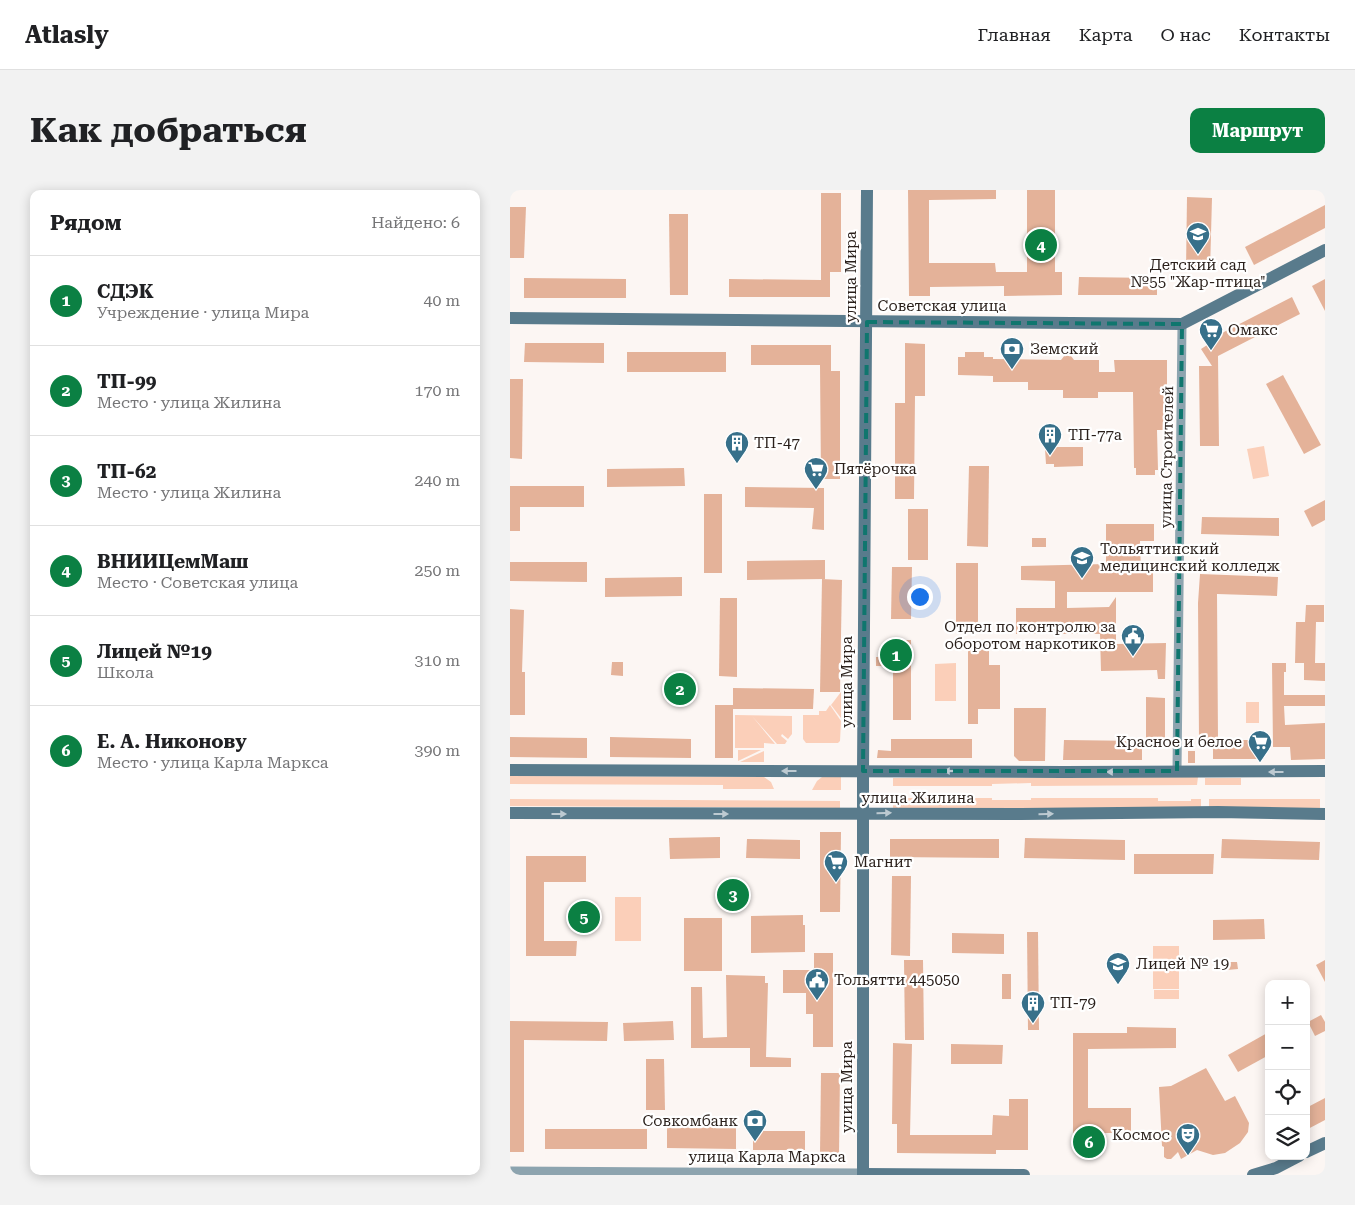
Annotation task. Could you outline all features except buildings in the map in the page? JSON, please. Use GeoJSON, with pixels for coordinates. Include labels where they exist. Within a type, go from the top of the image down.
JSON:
{"type":"FeatureCollection","features":[{"type":"Feature","properties":{"kind":"main road","name":"улица Мира"},"geometry":{"type":"LineString","coordinates":[[863,1174],[863,771],[868,190]]}},
{"type":"Feature","properties":{"kind":"main road","name":"Советская улица"},"geometry":{"type":"LineString","coordinates":[[510,318],[1182,324],[1325,250]]}},
{"type":"Feature","properties":{"kind":"main road","name":"улица Жилина"},"geometry":{"type":"LineString","coordinates":[[510,770],[1325,771]]}},
{"type":"Feature","properties":{"kind":"main road","name":"улица Жилина"},"geometry":{"type":"LineString","coordinates":[[510,813],[1021,814],[1218,812],[1325,814]]}},
{"type":"Feature","properties":{"kind":"main road"},"geometry":{"type":"LineString","coordinates":[[1310,1150],[1325,1143]]}},
{"type":"Feature","properties":{"kind":"main road"},"geometry":{"type":"LineString","coordinates":[[1252,1175],[1276,1168],[1291,1160]]}},
{"type":"Feature","properties":{"kind":"main road","name":"улица Карла Маркса"},"geometry":{"type":"LineString","coordinates":[[863,1174],[1024,1175]]}},
{"type":"Feature","properties":{"kind":"street","name":"улица Строителей"},"geometry":{"type":"LineString","coordinates":[[1177,772],[1182,324]]}},
{"type":"Feature","properties":{"kind":"street","name":"улица Карла Маркса"},"geometry":{"type":"LineString","coordinates":[[510,1172],[863,1174]]}},
{"type":"Feature","properties":{"kind":"highlighted area"},"geometry":{"type":"Polygon","coordinates":[[[867,322],[1182,324],[1177,771],[863,771],[867,322]]]}},
{"type":"Feature","properties":{"kind":"shaded area"},"geometry":{"type":"Polygon","coordinates":[[[1264,446],[1269,476],[1253,479],[1247,449],[1264,446]]]}},
{"type":"Feature","properties":{"kind":"shaded area"},"geometry":{"type":"Polygon","coordinates":[[[956,663],[956,701],[935,701],[935,664],[956,663]]]}},
{"type":"Feature","properties":{"kind":"shaded area"},"geometry":{"type":"Polygon","coordinates":[[[841,692],[841,718],[831,705],[841,692]]]}},
{"type":"Feature","properties":{"kind":"shaded area"},"geometry":{"type":"Polygon","coordinates":[[[1246,702],[1259,702],[1259,723],[1246,723],[1246,702]]]}},
{"type":"Feature","properties":{"kind":"shaded area"},"geometry":{"type":"Polygon","coordinates":[[[830,705],[841,721],[840,741],[838,743],[806,743],[803,739],[803,715],[819,715],[819,711],[826,711],[830,705]]]}},
{"type":"Feature","properties":{"kind":"shaded area"},"geometry":{"type":"Polygon","coordinates":[[[735,715],[792,716],[792,734],[788,739],[782,734],[781,736],[787,741],[785,744],[777,744],[752,716],[775,744],[764,743],[764,748],[735,748],[735,715]]]}},
{"type":"Feature","properties":{"kind":"shaded area"},"geometry":{"type":"Polygon","coordinates":[[[738,750],[761,750],[738,761],[738,750]]]}},
{"type":"Feature","properties":{"kind":"shaded area"},"geometry":{"type":"Polygon","coordinates":[[[764,751],[764,762],[740,762],[764,751]]]}},
{"type":"Feature","properties":{"kind":"shaded area"},"geometry":{"type":"Polygon","coordinates":[[[510,776],[764,777],[771,782],[774,789],[723,789],[723,785],[510,784],[510,776]]]}},
{"type":"Feature","properties":{"kind":"shaded area"},"geometry":{"type":"Polygon","coordinates":[[[822,777],[841,777],[841,790],[812,790],[817,781],[822,777]]]}},
{"type":"Feature","properties":{"kind":"shaded area"},"geometry":{"type":"Polygon","coordinates":[[[1198,777],[1197,785],[1031,786],[1031,783],[992,784],[992,786],[893,786],[893,778],[1198,777]]]}},
{"type":"Feature","properties":{"kind":"shaded area"},"geometry":{"type":"Polygon","coordinates":[[[1205,778],[1241,778],[1241,785],[1205,785],[1205,778]]]}},
{"type":"Feature","properties":{"kind":"shaded area"},"geometry":{"type":"Polygon","coordinates":[[[893,798],[1031,800],[1031,798],[1158,798],[1158,801],[1191,801],[1191,799],[1201,799],[1201,808],[893,808],[893,798]]]}},
{"type":"Feature","properties":{"kind":"shaded area"},"geometry":{"type":"Polygon","coordinates":[[[510,799],[840,801],[840,808],[510,806],[510,799]]]}},
{"type":"Feature","properties":{"kind":"shaded area"},"geometry":{"type":"Polygon","coordinates":[[[1209,799],[1320,799],[1320,808],[1209,808],[1209,799]]]}},
{"type":"Feature","properties":{"kind":"shaded area"},"geometry":{"type":"Polygon","coordinates":[[[615,897],[641,897],[641,941],[615,941],[615,897]]]}},
{"type":"Feature","properties":{"kind":"shaded area"},"geometry":{"type":"Polygon","coordinates":[[[1153,946],[1179,946],[1179,989],[1153,989],[1153,946]]]}},
{"type":"Feature","properties":{"kind":"shaded area"},"geometry":{"type":"Polygon","coordinates":[[[1154,990],[1179,990],[1179,999],[1154,999],[1154,990]]]}},
{"type":"Feature","properties":{"kind":"place","name":"ВНИИЦемМаш"},"geometry":{"type":"Point","coordinates":[1041,245]}},
{"type":"Feature","properties":{"kind":"place","name":"Детский сад №55 \"Жар-птица\""},"geometry":{"type":"Point","coordinates":[1198,255]}},
{"type":"Feature","properties":{"kind":"place","name":"Омакс"},"geometry":{"type":"Point","coordinates":[1211,351]}},
{"type":"Feature","properties":{"kind":"place","name":"Земский"},"geometry":{"type":"Point","coordinates":[1012,370]}},
{"type":"Feature","properties":{"kind":"place","name":"ТП-77а"},"geometry":{"type":"Point","coordinates":[1050,456]}},
{"type":"Feature","properties":{"kind":"place","name":"ТП-47"},"geometry":{"type":"Point","coordinates":[737,464]}},
{"type":"Feature","properties":{"kind":"place","name":"Пятёрочка"},"geometry":{"type":"Point","coordinates":[816,490]}},
{"type":"Feature","properties":{"kind":"place","name":"Тольяттинский медицинский колледж"},"geometry":{"type":"Point","coordinates":[1082,579]}},
{"type":"Feature","properties":{"kind":"place","name":"СДЭК"},"geometry":{"type":"Point","coordinates":[896,655]}},
{"type":"Feature","properties":{"kind":"place","name":"Отдел по контролю за оборотом наркотиков"},"geometry":{"type":"Point","coordinates":[1133,657]}},
{"type":"Feature","properties":{"kind":"place","name":"ТП-99"},"geometry":{"type":"Point","coordinates":[680,689]}},
{"type":"Feature","properties":{"kind":"place","name":"Красное и белое"},"geometry":{"type":"Point","coordinates":[1260,763]}},
{"type":"Feature","properties":{"kind":"place","name":"Магнит"},"geometry":{"type":"Point","coordinates":[836,883]}},
{"type":"Feature","properties":{"kind":"place","name":"ТП-62"},"geometry":{"type":"Point","coordinates":[733,895]}},
{"type":"Feature","properties":{"kind":"place","name":"Лицей №19"},"geometry":{"type":"Point","coordinates":[584,917]}},
{"type":"Feature","properties":{"kind":"place","name":"Лицей № 19"},"geometry":{"type":"Point","coordinates":[1118,985]}},
{"type":"Feature","properties":{"kind":"place","name":"Тольятти 445050"},"geometry":{"type":"Point","coordinates":[817,1001]}},
{"type":"Feature","properties":{"kind":"place","name":"ТП-79"},"geometry":{"type":"Point","coordinates":[1033,1024]}},
{"type":"Feature","properties":{"kind":"place","name":"Совкомбанк"},"geometry":{"type":"Point","coordinates":[755,1142]}},
{"type":"Feature","properties":{"kind":"place","name":"Е. А. Никонову"},"geometry":{"type":"Point","coordinates":[1089,1142]}},
{"type":"Feature","properties":{"kind":"place","name":"Космос"},"geometry":{"type":"Point","coordinates":[1188,1156]}}]}
